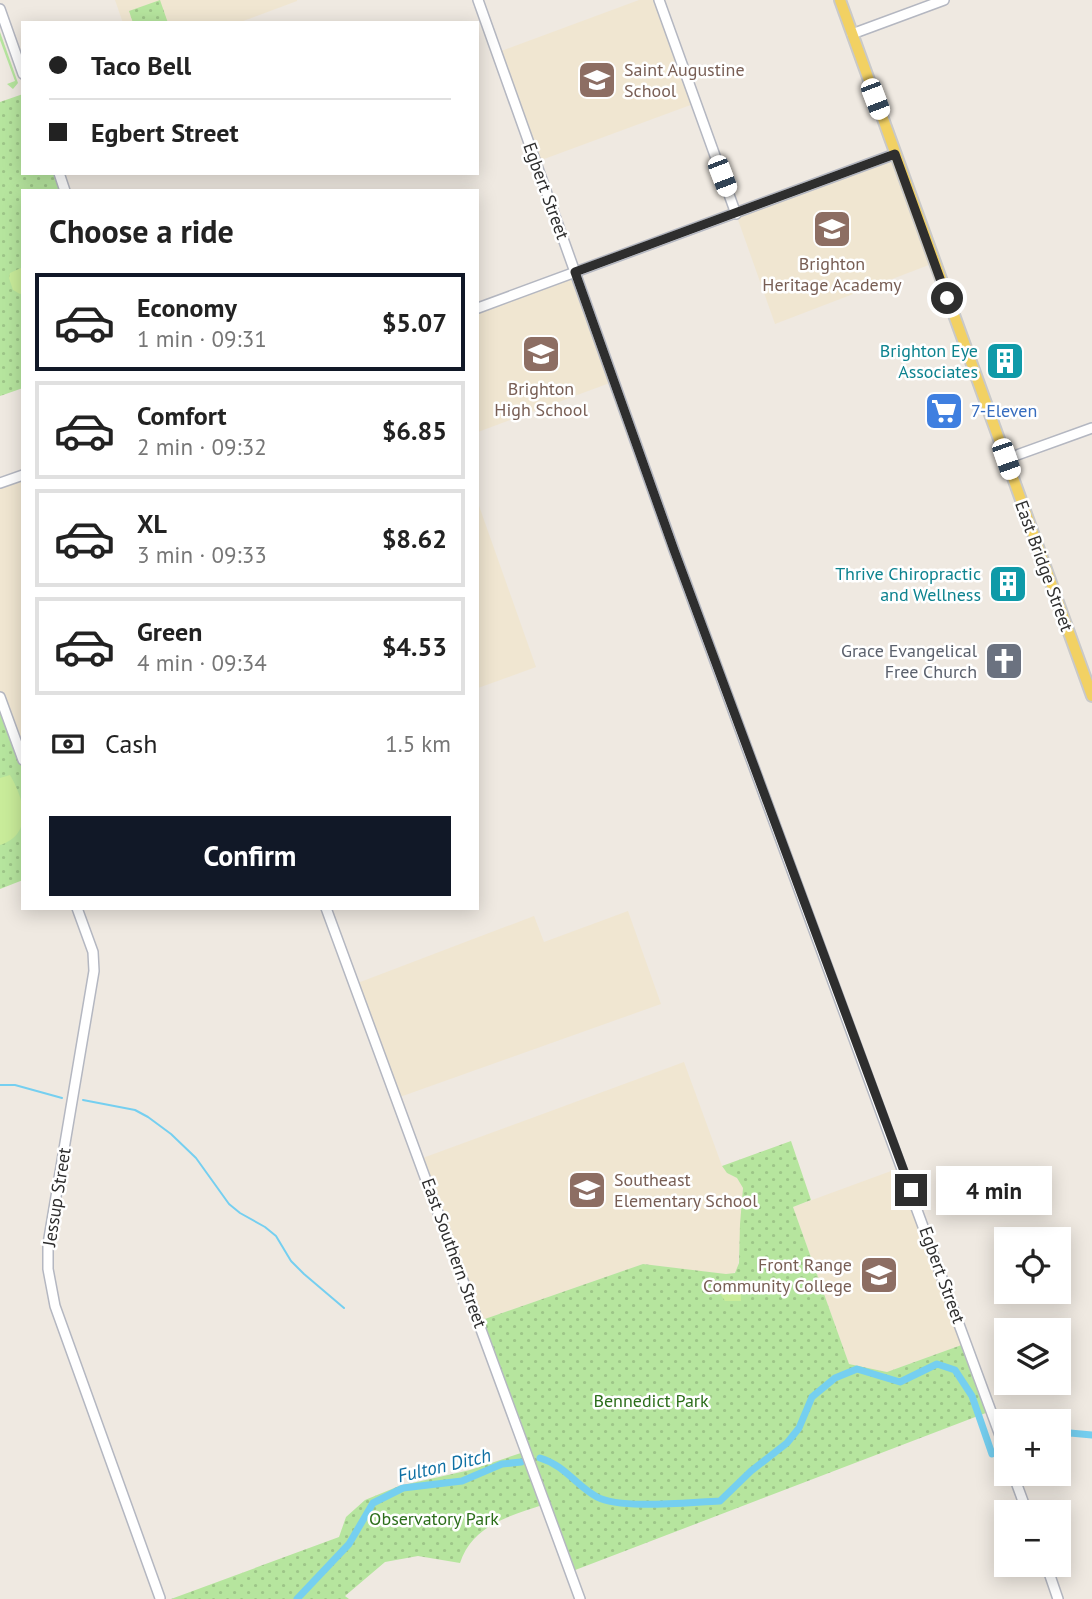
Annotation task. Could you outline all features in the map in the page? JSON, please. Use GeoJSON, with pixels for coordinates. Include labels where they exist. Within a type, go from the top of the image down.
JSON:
{"type":"FeatureCollection","features":[{"type":"Feature","properties":{"kind":"main road","name":"East Bridge Street"},"geometry":{"type":"LineString","coordinates":[[840,0],[1092,696]]}},
{"type":"Feature","properties":{"kind":"street","name":"Egbert Street"},"geometry":{"type":"LineString","coordinates":[[478,0],[674,550],[994,1419]]}},
{"type":"Feature","properties":{"kind":"street"},"geometry":{"type":"LineString","coordinates":[[659,0],[736,214]]}},
{"type":"Feature","properties":{"kind":"street"},"geometry":{"type":"LineString","coordinates":[[852,34],[944,0]]}},
{"type":"Feature","properties":{"kind":"street"},"geometry":{"type":"LineString","coordinates":[[0,9],[21,68]]}},
{"type":"Feature","properties":{"kind":"street"},"geometry":{"type":"LineString","coordinates":[[479,308],[895,154]]}},
{"type":"Feature","properties":{"kind":"street"},"geometry":{"type":"LineString","coordinates":[[1006,459],[1092,428]]}},
{"type":"Feature","properties":{"kind":"street"},"geometry":{"type":"LineString","coordinates":[[0,483],[21,476]]}},
{"type":"Feature","properties":{"kind":"street"},"geometry":{"type":"LineString","coordinates":[[0,697],[21,755]]}},
{"type":"Feature","properties":{"kind":"street","name":"Jessup Street"},"geometry":{"type":"LineString","coordinates":[[77,910],[93,952],[94,971],[48,1244],[49,1284],[72,1356],[160,1598]]}},
{"type":"Feature","properties":{"kind":"street","name":"East Southern Street"},"geometry":{"type":"LineString","coordinates":[[327,910],[580,1599]]}},
{"type":"Feature","properties":{"kind":"street"},"geometry":{"type":"LineString","coordinates":[[1051,1577],[1059,1599]]}},
{"type":"Feature","properties":{"kind":"shaded area"},"geometry":{"type":"Polygon","coordinates":[[[115,0],[297,0],[243,21],[122,21],[115,0]]]}},
{"type":"Feature","properties":{"kind":"shaded area","name":"Saint Augustine School"},"geometry":{"type":"Polygon","coordinates":[[[639,0],[659,0],[696,103],[536,162],[496,53],[639,0]]]}},
{"type":"Feature","properties":{"kind":"shaded area","name":"Brighton Heritage Academy"},"geometry":{"type":"Polygon","coordinates":[[[895,154],[934,263],[775,324],[736,214],[895,154]]]}},
{"type":"Feature","properties":{"kind":"shaded area","name":"Brighton High School"},"geometry":{"type":"Polygon","coordinates":[[[575,272],[615,381],[479,432],[479,308],[575,272]]]}},
{"type":"Feature","properties":{"kind":"shaded area"},"geometry":{"type":"Polygon","coordinates":[[[21,476],[21,755],[0,697],[0,483],[21,476]]]}},
{"type":"Feature","properties":{"kind":"shaded area"},"geometry":{"type":"Polygon","coordinates":[[[479,506],[536,667],[479,688],[479,506]]]}},
{"type":"Feature","properties":{"kind":"shaded area"},"geometry":{"type":"Polygon","coordinates":[[[628,911],[661,1004],[397,1098],[355,984],[534,916],[544,942],[628,911]]]}},
{"type":"Feature","properties":{"kind":"shaded area","name":"Southeast Elementary School"},"geometry":{"type":"Polygon","coordinates":[[[684,1062],[722,1166],[727,1173],[737,1178],[743,1188],[738,1270],[731,1275],[643,1264],[479,1321],[420,1159],[684,1062]]]}},
{"type":"Feature","properties":{"kind":"shaded area","name":"Front Range Community College"},"geometry":{"type":"Polygon","coordinates":[[[902,1167],[967,1343],[887,1372],[849,1364],[793,1207],[902,1167]]]}},
{"type":"Feature","properties":{"kind":"green space"},"geometry":{"type":"Polygon","coordinates":[[[160,0],[167,21],[132,21],[129,11],[160,0]]]}},
{"type":"Feature","properties":{"kind":"green space"},"geometry":{"type":"Polygon","coordinates":[[[0,32],[18,83],[13,89],[7,84],[15,81],[0,40],[0,32]]]}},
{"type":"Feature","properties":{"kind":"green space"},"geometry":{"type":"Polygon","coordinates":[[[21,95],[21,175],[59,175],[64,189],[21,189],[21,389],[0,396],[0,102],[21,95]]]}},
{"type":"Feature","properties":{"kind":"green space"},"geometry":{"type":"Polygon","coordinates":[[[21,268],[21,294],[13,290],[10,273],[21,268]]]}},
{"type":"Feature","properties":{"kind":"green space"},"geometry":{"type":"Polygon","coordinates":[[[0,697],[21,755],[21,881],[0,889],[0,697]]]}},
{"type":"Feature","properties":{"kind":"green space"},"geometry":{"type":"Polygon","coordinates":[[[10,775],[19,795],[21,826],[11,840],[0,845],[0,778],[10,775]]]}},
{"type":"Feature","properties":{"kind":"green space","name":"Bennedict Park"},"geometry":{"type":"Polygon","coordinates":[[[791,1141],[811,1200],[793,1207],[849,1364],[887,1372],[967,1343],[991,1411],[570,1572],[545,1504],[495,1523],[484,1530],[466,1550],[460,1563],[418,1556],[385,1562],[345,1596],[349,1599],[171,1599],[339,1537],[346,1517],[365,1500],[399,1486],[470,1470],[527,1451],[479,1321],[643,1264],[735,1273],[739,1263],[743,1188],[737,1178],[727,1173],[722,1166],[791,1141]]]}},
{"type":"Feature","properties":{"kind":"green space"},"geometry":{"type":"Polygon","coordinates":[[[712,1282],[741,1282],[741,1301],[725,1301],[712,1282]]]}},
{"type":"Feature","properties":{"kind":"waterway"},"geometry":{"type":"LineString","coordinates":[[0,1085],[15,1085],[62,1098]]}},
{"type":"Feature","properties":{"kind":"waterway"},"geometry":{"type":"LineString","coordinates":[[83,1100],[135,1110],[171,1134],[196,1158],[229,1204],[276,1236],[291,1261],[344,1308]]}},
{"type":"Feature","properties":{"kind":"waterway","name":"Fulton Ditch"},"geometry":{"type":"LineString","coordinates":[[540,1458],[557,1466],[589,1492],[608,1501],[639,1504],[720,1501],[751,1471],[787,1443],[799,1428],[812,1397],[835,1378],[857,1369],[900,1382],[937,1364],[955,1370],[972,1396],[994,1453]]}},
{"type":"Feature","properties":{"kind":"waterway","name":"Fulton Ditch"},"geometry":{"type":"LineString","coordinates":[[1071,1433],[1092,1435]]}},
{"type":"Feature","properties":{"kind":"waterway","name":"Fulton Ditch"},"geometry":{"type":"LineString","coordinates":[[297,1599],[349,1544],[373,1503],[403,1488],[462,1481],[502,1464],[521,1462]]}},
{"type":"Feature","properties":{"kind":"place","name":"Saint Augustine School"},"geometry":{"type":"Point","coordinates":[597,80]}},
{"type":"Feature","properties":{"kind":"place","name":"Brighton Heritage Academy"},"geometry":{"type":"Point","coordinates":[832,229]}},
{"type":"Feature","properties":{"kind":"place","name":"Brighton High School"},"geometry":{"type":"Point","coordinates":[541,354]}},
{"type":"Feature","properties":{"kind":"place","name":"Brighton Eye Associates"},"geometry":{"type":"Point","coordinates":[1005,361]}},
{"type":"Feature","properties":{"kind":"place","name":"7-Eleven"},"geometry":{"type":"Point","coordinates":[944,411]}},
{"type":"Feature","properties":{"kind":"place","name":"Thrive Chiropractic and Wellness"},"geometry":{"type":"Point","coordinates":[1008,584]}},
{"type":"Feature","properties":{"kind":"place","name":"Grace Evangelical Free Church"},"geometry":{"type":"Point","coordinates":[1004,661]}},
{"type":"Feature","properties":{"kind":"place","name":"Southeast Elementary School"},"geometry":{"type":"Point","coordinates":[587,1190]}},
{"type":"Feature","properties":{"kind":"place","name":"Front Range Community College"},"geometry":{"type":"Point","coordinates":[879,1275]}},
{"type":"Feature","properties":{"kind":"route"},"geometry":{"type":"LineString","coordinates":[[911,1190],[674,550],[575,272],[895,154],[947,298]]}},
{"type":"Feature","properties":{"kind":"park label","name":"Observatory Park"},"geometry":{"type":"Point","coordinates":[434,1519]}}]}
